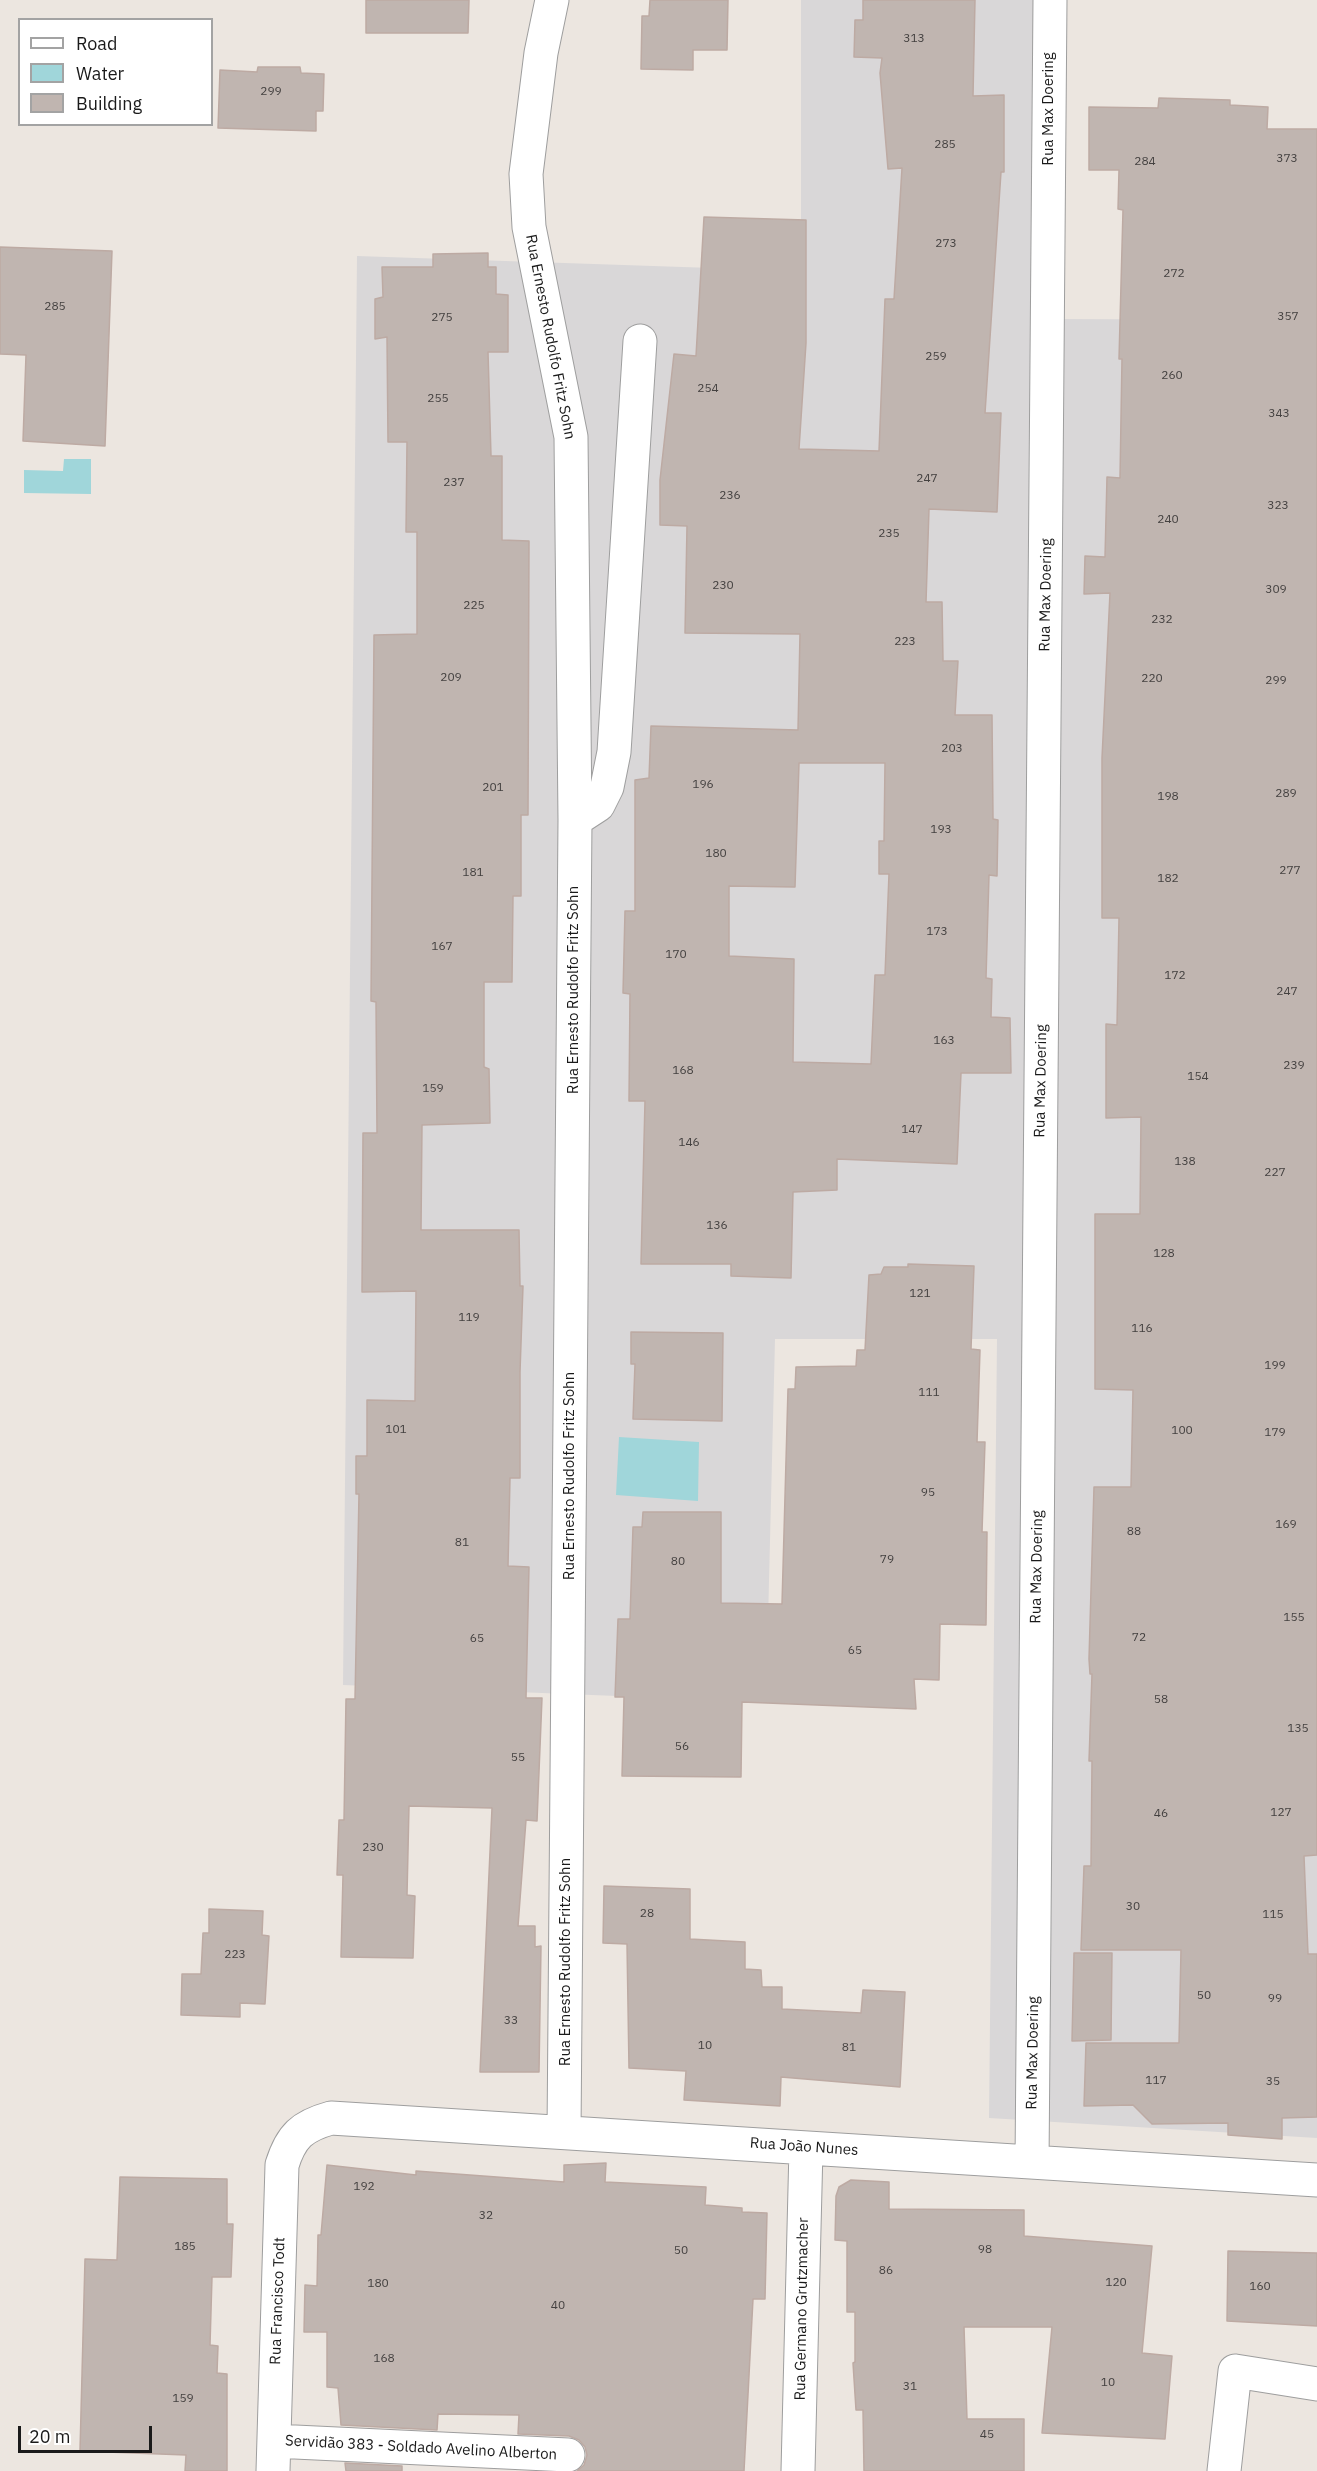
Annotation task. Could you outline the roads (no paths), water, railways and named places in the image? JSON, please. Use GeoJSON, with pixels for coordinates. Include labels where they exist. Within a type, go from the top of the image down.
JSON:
{"type":"FeatureCollection","features":[{"type":"Feature","properties":{"kind":"street","name":"Rua Ernesto Rudolfo Fritz Sohn"},"geometry":{"type":"LineString","coordinates":[[552,0],[541,52],[526,174],[529,227],[571,437],[575,820],[564,2132]]}},
{"type":"Feature","properties":{"kind":"street","name":"Rua Max Doering"},"geometry":{"type":"LineString","coordinates":[[1032,2162],[1050,0]]}},
{"type":"Feature","properties":{"kind":"street"},"geometry":{"type":"LineString","coordinates":[[575,820],[598,805],[607,787],[614,752],[640,341]]}},
{"type":"Feature","properties":{"kind":"street","name":"Rua João Nunes"},"geometry":{"type":"LineString","coordinates":[[296,2135],[313,2123],[331,2118],[1317,2180]]}},
{"type":"Feature","properties":{"kind":"street","name":"Rua Francisco Todt"},"geometry":{"type":"LineString","coordinates":[[274,2456],[282,2165],[287,2149],[296,2135]]}},
{"type":"Feature","properties":{"kind":"street","name":"Rua Germano Grutzmacher"},"geometry":{"type":"LineString","coordinates":[[798,2471],[806,2148]]}},
{"type":"Feature","properties":{"kind":"street"},"geometry":{"type":"LineString","coordinates":[[1224,2471],[1235,2372],[1317,2384]]}},
{"type":"Feature","properties":{"kind":"street","name":"Servidão 383 - Soldado Avelino Alberton"},"geometry":{"type":"LineString","coordinates":[[274,2456],[568,2455]]}},
{"type":"Feature","properties":{"kind":"water"},"geometry":{"type":"Polygon","coordinates":[[[64,459],[91,459],[91,494],[24,493],[24,470],[63,471],[64,459]]]}},
{"type":"Feature","properties":{"kind":"water"},"geometry":{"type":"Polygon","coordinates":[[[619,1437],[699,1442],[698,1501],[616,1495],[619,1437]]]}}]}
